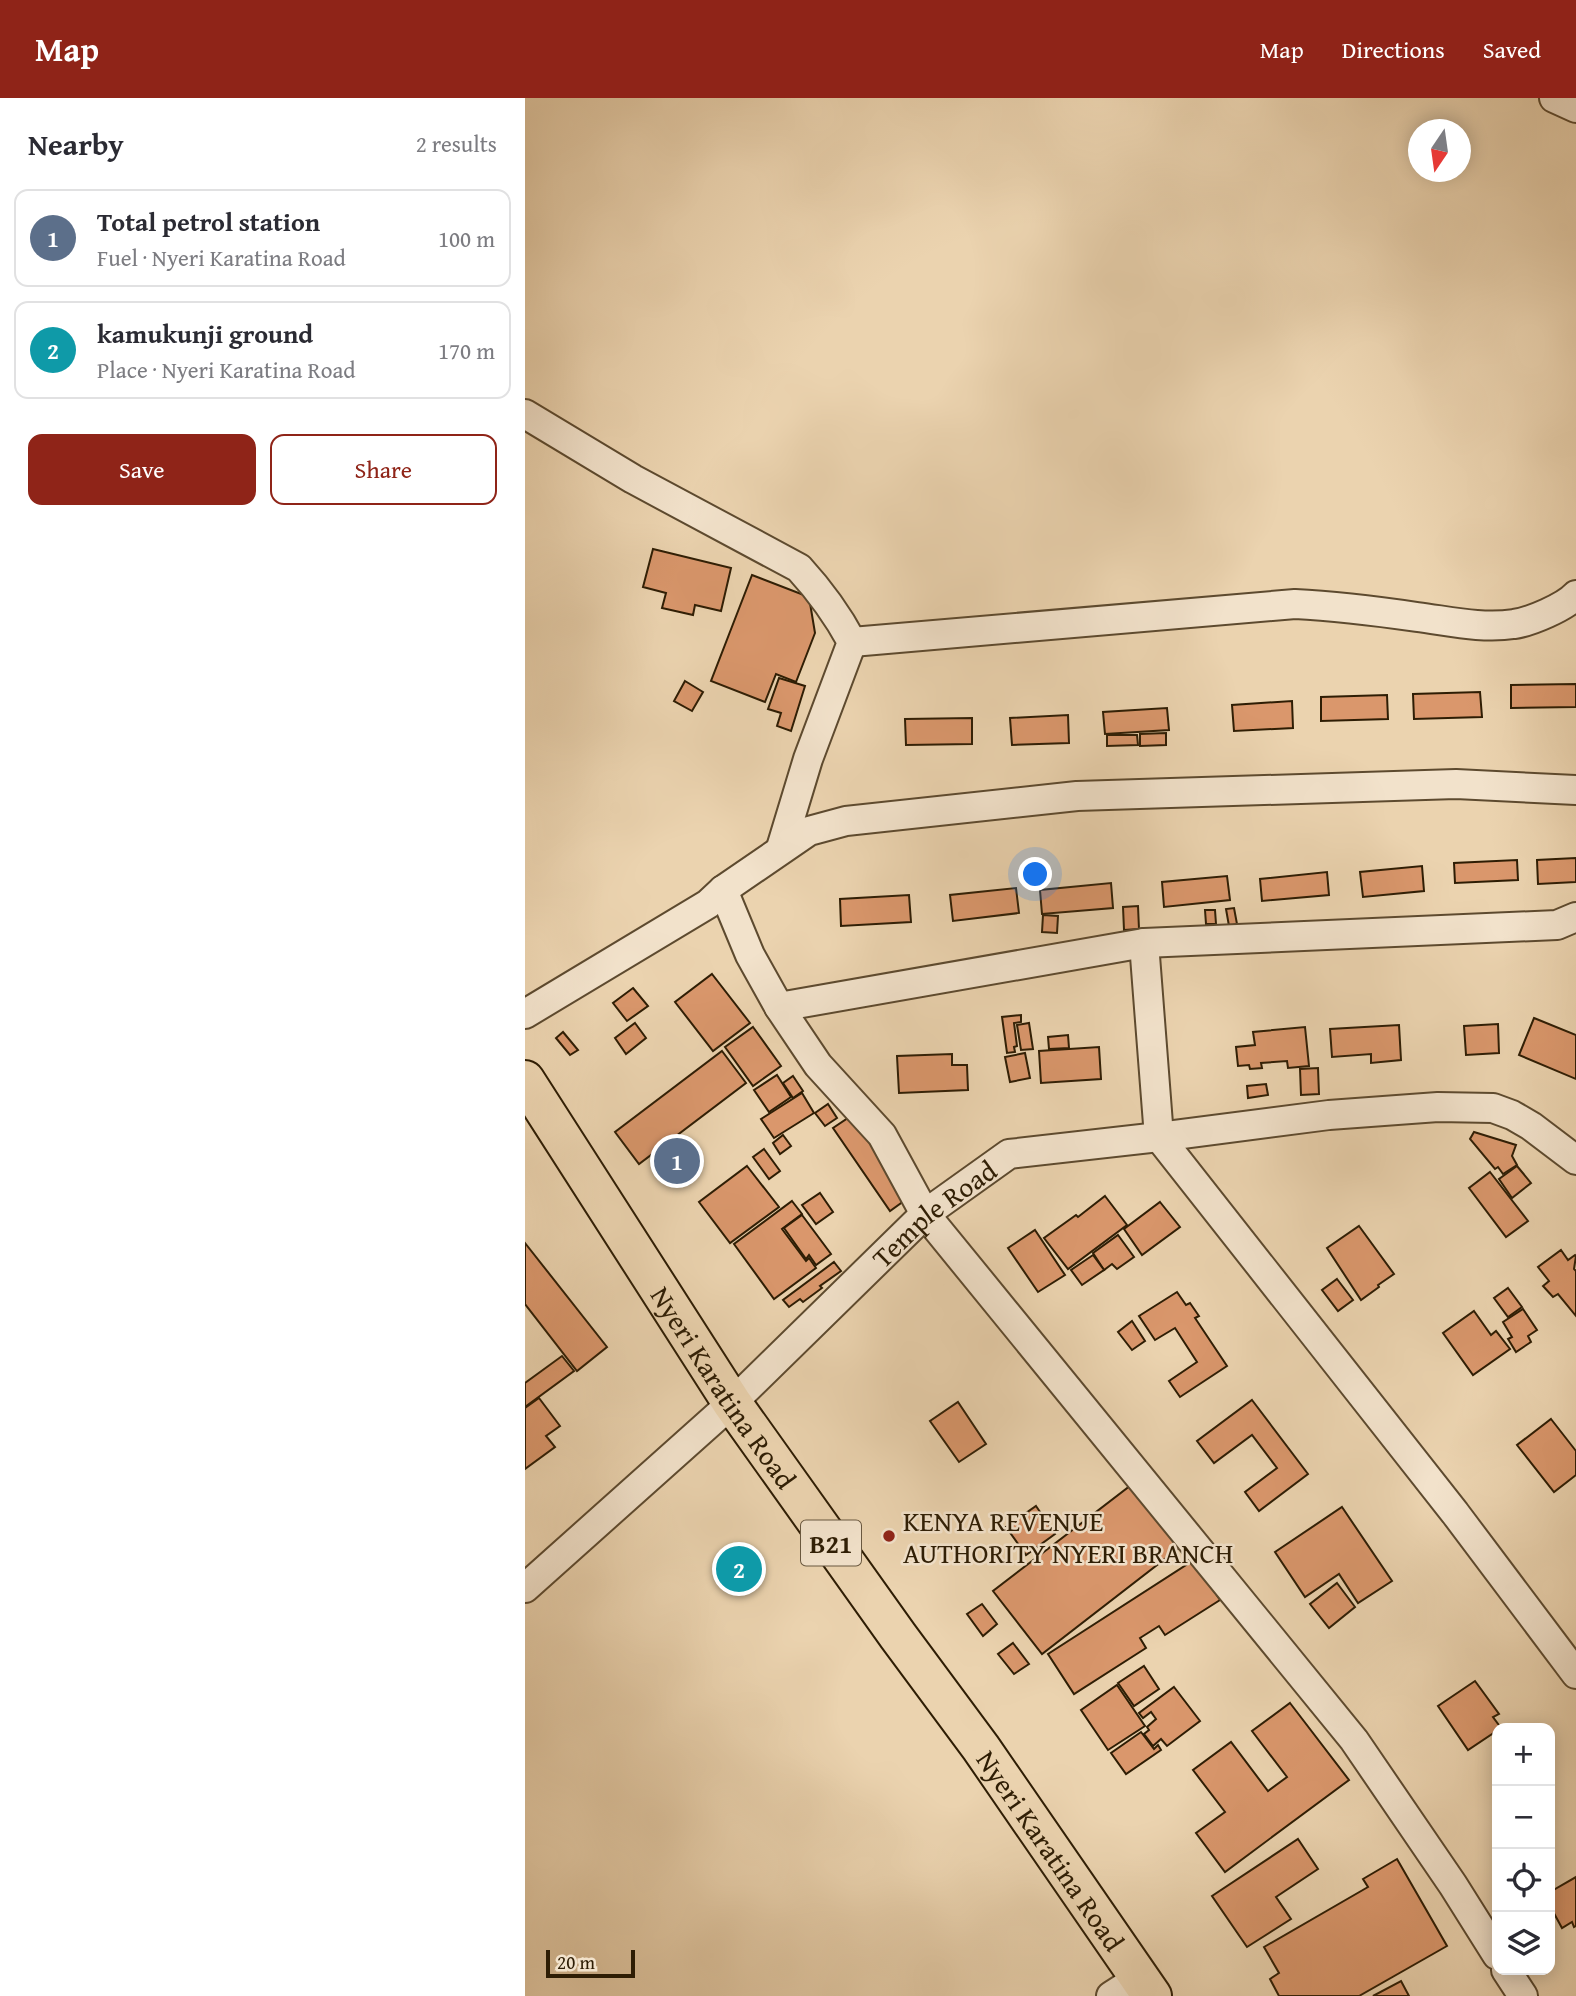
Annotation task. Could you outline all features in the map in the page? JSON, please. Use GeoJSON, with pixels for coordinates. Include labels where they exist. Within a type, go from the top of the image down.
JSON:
{"type":"FeatureCollection","features":[{"type":"Feature","properties":{"kind":"highway","name":"Nyeri Karatina Road"},"geometry":{"type":"LineString","coordinates":[[525,1080],[732,1403],[981,1748],[1134,1990]]}},
{"type":"Feature","properties":{"kind":"street"},"geometry":{"type":"LineString","coordinates":[[1554,98],[1576,107]]}},
{"type":"Feature","properties":{"kind":"street"},"geometry":{"type":"LineString","coordinates":[[525,414],[633,479],[799,568],[835,611],[852,642],[808,759],[781,848]]}},
{"type":"Feature","properties":{"kind":"street"},"geometry":{"type":"LineString","coordinates":[[852,642],[1294,604],[1486,626],[1515,624],[1543,614],[1576,595]]}},
{"type":"Feature","properties":{"kind":"street"},"geometry":{"type":"LineString","coordinates":[[525,1014],[708,904],[781,848],[809,831],[846,821],[1077,796],[1456,784],[1576,790]]}},
{"type":"Feature","properties":{"kind":"street"},"geometry":{"type":"LineString","coordinates":[[723,890],[750,955],[779,1007],[818,1065],[881,1135],[925,1214],[1354,1740],[1492,1947]]}},
{"type":"Feature","properties":{"kind":"street"},"geometry":{"type":"LineString","coordinates":[[779,1007],[1144,943],[1557,925],[1576,917]]}},
{"type":"Feature","properties":{"kind":"street"},"geometry":{"type":"LineString","coordinates":[[1144,943],[1159,1137],[1455,1513],[1576,1674]]}},
{"type":"Feature","properties":{"kind":"street","name":"Temple Road"},"geometry":{"type":"LineString","coordinates":[[525,1588],[732,1403],[925,1214],[1009,1154],[1329,1115],[1438,1107],[1493,1108],[1531,1126],[1576,1160]]}},
{"type":"Feature","properties":{"kind":"street"},"geometry":{"type":"LineString","coordinates":[[1509,1975],[1523,1996]]}},
{"type":"Feature","properties":{"kind":"building"},"geometry":{"type":"Polygon","coordinates":[[[653,549],[731,568],[721,611],[695,605],[693,615],[662,608],[666,593],[643,587],[653,549]]]}},
{"type":"Feature","properties":{"kind":"building"},"geometry":{"type":"Polygon","coordinates":[[[752,575],[809,597],[815,633],[796,682],[776,674],[765,702],[711,681],[752,575]]]}},
{"type":"Feature","properties":{"kind":"building"},"geometry":{"type":"Polygon","coordinates":[[[779,678],[805,686],[791,731],[777,726],[781,713],[768,709],[779,678]]]}},
{"type":"Feature","properties":{"kind":"building"},"geometry":{"type":"Polygon","coordinates":[[[685,681],[703,692],[692,711],[674,701],[685,681]]]}},
{"type":"Feature","properties":{"kind":"building"},"geometry":{"type":"Polygon","coordinates":[[[1576,684],[1576,707],[1511,708],[1511,685],[1576,684]]]}},
{"type":"Feature","properties":{"kind":"building"},"geometry":{"type":"Polygon","coordinates":[[[1480,692],[1482,717],[1414,719],[1413,694],[1480,692]]]}},
{"type":"Feature","properties":{"kind":"building"},"geometry":{"type":"Polygon","coordinates":[[[1387,695],[1388,719],[1321,721],[1321,697],[1387,695]]]}},
{"type":"Feature","properties":{"kind":"building"},"geometry":{"type":"Polygon","coordinates":[[[1292,701],[1293,728],[1234,731],[1232,705],[1292,701]]]}},
{"type":"Feature","properties":{"kind":"building"},"geometry":{"type":"Polygon","coordinates":[[[1167,708],[1169,730],[1105,734],[1103,712],[1167,708]]]}},
{"type":"Feature","properties":{"kind":"building"},"geometry":{"type":"Polygon","coordinates":[[[1068,715],[1069,743],[1012,745],[1010,718],[1068,715]]]}},
{"type":"Feature","properties":{"kind":"building"},"geometry":{"type":"Polygon","coordinates":[[[972,718],[972,744],[906,745],[905,719],[972,718]]]}},
{"type":"Feature","properties":{"kind":"building"},"geometry":{"type":"Polygon","coordinates":[[[1166,733],[1166,745],[1140,746],[1140,734],[1166,733]]]}},
{"type":"Feature","properties":{"kind":"building"},"geometry":{"type":"Polygon","coordinates":[[[1107,735],[1137,735],[1138,745],[1107,746],[1107,735]]]}},
{"type":"Feature","properties":{"kind":"building"},"geometry":{"type":"Polygon","coordinates":[[[1576,858],[1576,882],[1538,884],[1537,860],[1576,858]]]}},
{"type":"Feature","properties":{"kind":"building"},"geometry":{"type":"Polygon","coordinates":[[[1517,860],[1518,880],[1455,883],[1454,863],[1517,860]]]}},
{"type":"Feature","properties":{"kind":"building"},"geometry":{"type":"Polygon","coordinates":[[[1422,866],[1424,891],[1363,897],[1360,872],[1422,866]]]}},
{"type":"Feature","properties":{"kind":"building"},"geometry":{"type":"Polygon","coordinates":[[[1327,872],[1329,895],[1262,901],[1260,879],[1327,872]]]}},
{"type":"Feature","properties":{"kind":"building"},"geometry":{"type":"Polygon","coordinates":[[[1227,876],[1230,900],[1164,907],[1162,882],[1227,876]]]}},
{"type":"Feature","properties":{"kind":"building"},"geometry":{"type":"Polygon","coordinates":[[[1111,883],[1113,908],[1042,914],[1040,890],[1111,883]]]}},
{"type":"Feature","properties":{"kind":"building"},"geometry":{"type":"Polygon","coordinates":[[[1016,888],[1019,913],[953,921],[950,895],[1016,888]]]}},
{"type":"Feature","properties":{"kind":"building"},"geometry":{"type":"Polygon","coordinates":[[[909,895],[911,922],[841,926],[840,899],[909,895]]]}},
{"type":"Feature","properties":{"kind":"building"},"geometry":{"type":"Polygon","coordinates":[[[1138,906],[1139,929],[1124,930],[1123,907],[1138,906]]]}},
{"type":"Feature","properties":{"kind":"building"},"geometry":{"type":"Polygon","coordinates":[[[1234,908],[1237,924],[1229,926],[1226,909],[1234,908]]]}},
{"type":"Feature","properties":{"kind":"building"},"geometry":{"type":"Polygon","coordinates":[[[1205,910],[1215,910],[1216,924],[1206,924],[1205,910]]]}},
{"type":"Feature","properties":{"kind":"building"},"geometry":{"type":"Polygon","coordinates":[[[1043,915],[1058,916],[1057,933],[1042,932],[1043,915]]]}},
{"type":"Feature","properties":{"kind":"building"},"geometry":{"type":"Polygon","coordinates":[[[712,974],[750,1023],[713,1051],[675,1002],[712,974]]]}},
{"type":"Feature","properties":{"kind":"building"},"geometry":{"type":"Polygon","coordinates":[[[633,988],[648,1006],[627,1021],[613,1003],[633,988]]]}},
{"type":"Feature","properties":{"kind":"building"},"geometry":{"type":"Polygon","coordinates":[[[1021,1015],[1021,1022],[1014,1023],[1017,1046],[1014,1047],[1015,1052],[1007,1053],[1002,1017],[1021,1015]]]}},
{"type":"Feature","properties":{"kind":"building"},"geometry":{"type":"Polygon","coordinates":[[[1534,1018],[1576,1035],[1576,1079],[1519,1055],[1534,1018]]]}},
{"type":"Feature","properties":{"kind":"building"},"geometry":{"type":"Polygon","coordinates":[[[635,1023],[646,1038],[626,1054],[615,1038],[635,1023]]]}},
{"type":"Feature","properties":{"kind":"building"},"geometry":{"type":"Polygon","coordinates":[[[1029,1023],[1033,1049],[1021,1050],[1017,1025],[1029,1023]]]}},
{"type":"Feature","properties":{"kind":"building"},"geometry":{"type":"Polygon","coordinates":[[[1498,1024],[1499,1053],[1466,1055],[1464,1026],[1498,1024]]]}},
{"type":"Feature","properties":{"kind":"building"},"geometry":{"type":"Polygon","coordinates":[[[1399,1025],[1401,1060],[1371,1063],[1371,1054],[1332,1057],[1330,1029],[1399,1025]]]}},
{"type":"Feature","properties":{"kind":"building"},"geometry":{"type":"Polygon","coordinates":[[[753,1027],[781,1066],[753,1086],[725,1047],[753,1027]]]}},
{"type":"Feature","properties":{"kind":"building"},"geometry":{"type":"Polygon","coordinates":[[[1305,1027],[1309,1066],[1288,1068],[1287,1061],[1261,1063],[1262,1068],[1238,1066],[1236,1047],[1255,1045],[1253,1032],[1305,1027]]]}},
{"type":"Feature","properties":{"kind":"building"},"geometry":{"type":"Polygon","coordinates":[[[563,1032],[578,1050],[570,1055],[556,1038],[563,1032]]]}},
{"type":"Feature","properties":{"kind":"building"},"geometry":{"type":"Polygon","coordinates":[[[1068,1035],[1069,1048],[1049,1049],[1048,1037],[1068,1035]]]}},
{"type":"Feature","properties":{"kind":"building"},"geometry":{"type":"Polygon","coordinates":[[[1099,1047],[1101,1079],[1041,1083],[1039,1051],[1099,1047]]]}},
{"type":"Feature","properties":{"kind":"building"},"geometry":{"type":"Polygon","coordinates":[[[722,1051],[746,1083],[639,1164],[615,1132],[722,1051]]]}},
{"type":"Feature","properties":{"kind":"building"},"geometry":{"type":"Polygon","coordinates":[[[1025,1053],[1030,1078],[1010,1082],[1005,1057],[1025,1053]]]}},
{"type":"Feature","properties":{"kind":"building"},"geometry":{"type":"Polygon","coordinates":[[[952,1054],[952,1065],[967,1065],[968,1090],[899,1093],[897,1056],[952,1054]]]}},
{"type":"Feature","properties":{"kind":"building"},"geometry":{"type":"Polygon","coordinates":[[[1318,1068],[1319,1094],[1301,1095],[1300,1069],[1318,1068]]]}},
{"type":"Feature","properties":{"kind":"building"},"geometry":{"type":"Polygon","coordinates":[[[777,1075],[791,1097],[769,1112],[754,1090],[777,1075]]]}},
{"type":"Feature","properties":{"kind":"building"},"geometry":{"type":"Polygon","coordinates":[[[793,1076],[803,1091],[793,1098],[783,1083],[793,1076]]]}},
{"type":"Feature","properties":{"kind":"building"},"geometry":{"type":"Polygon","coordinates":[[[1266,1084],[1268,1095],[1248,1098],[1247,1086],[1266,1084]]]}},
{"type":"Feature","properties":{"kind":"building"},"geometry":{"type":"Polygon","coordinates":[[[802,1093],[814,1113],[774,1138],[761,1119],[802,1093]]]}},
{"type":"Feature","properties":{"kind":"building"},"geometry":{"type":"Polygon","coordinates":[[[828,1104],[837,1118],[825,1126],[815,1113],[828,1104]]]}},
{"type":"Feature","properties":{"kind":"building"},"geometry":{"type":"Polygon","coordinates":[[[851,1116],[908,1198],[890,1211],[833,1128],[851,1116]]]}},
{"type":"Feature","properties":{"kind":"building"},"geometry":{"type":"Polygon","coordinates":[[[1474,1132],[1516,1145],[1512,1156],[1517,1165],[1503,1174],[1498,1167],[1495,1169],[1470,1139],[1474,1132]]]}},
{"type":"Feature","properties":{"kind":"building"},"geometry":{"type":"Polygon","coordinates":[[[783,1135],[791,1146],[780,1154],[773,1143],[783,1135]]]}},
{"type":"Feature","properties":{"kind":"building"},"geometry":{"type":"Polygon","coordinates":[[[764,1149],[780,1171],[769,1179],[753,1157],[764,1149]]]}},
{"type":"Feature","properties":{"kind":"building"},"geometry":{"type":"Polygon","coordinates":[[[747,1166],[779,1207],[730,1243],[699,1202],[747,1166]]]}},
{"type":"Feature","properties":{"kind":"building"},"geometry":{"type":"Polygon","coordinates":[[[1517,1166],[1531,1183],[1512,1198],[1499,1179],[1517,1166]]]}},
{"type":"Feature","properties":{"kind":"building"},"geometry":{"type":"Polygon","coordinates":[[[1490,1172],[1528,1221],[1506,1237],[1469,1188],[1490,1172]]]}},
{"type":"Feature","properties":{"kind":"building"},"geometry":{"type":"Polygon","coordinates":[[[820,1193],[833,1212],[816,1224],[802,1205],[820,1193]]]}},
{"type":"Feature","properties":{"kind":"building"},"geometry":{"type":"Polygon","coordinates":[[[1105,1196],[1127,1225],[1068,1269],[1044,1238],[1105,1196]]]}},
{"type":"Feature","properties":{"kind":"building"},"geometry":{"type":"Polygon","coordinates":[[[792,1201],[802,1214],[782,1229],[806,1261],[809,1258],[816,1268],[774,1299],[734,1244],[792,1201]]]}},
{"type":"Feature","properties":{"kind":"building"},"geometry":{"type":"Polygon","coordinates":[[[1160,1202],[1180,1227],[1142,1255],[1124,1229],[1160,1202]]]}},
{"type":"Feature","properties":{"kind":"building"},"geometry":{"type":"Polygon","coordinates":[[[802,1215],[831,1254],[816,1265],[809,1255],[806,1259],[784,1228],[802,1215]]]}},
{"type":"Feature","properties":{"kind":"building"},"geometry":{"type":"Polygon","coordinates":[[[1359,1226],[1394,1274],[1361,1300],[1327,1248],[1359,1226]]]}},
{"type":"Feature","properties":{"kind":"building"},"geometry":{"type":"Polygon","coordinates":[[[1035,1230],[1065,1275],[1038,1292],[1008,1248],[1035,1230]]]}},
{"type":"Feature","properties":{"kind":"building"},"geometry":{"type":"Polygon","coordinates":[[[1118,1235],[1134,1257],[1117,1269],[1112,1264],[1104,1270],[1093,1253],[1118,1235]]]}},
{"type":"Feature","properties":{"kind":"building"},"geometry":{"type":"Polygon","coordinates":[[[525,1243],[607,1347],[577,1371],[525,1304],[525,1243]]]}},
{"type":"Feature","properties":{"kind":"building"},"geometry":{"type":"Polygon","coordinates":[[[1561,1250],[1568,1260],[1576,1256],[1576,1316],[1558,1294],[1553,1297],[1543,1286],[1549,1281],[1538,1267],[1561,1250]]]}},
{"type":"Feature","properties":{"kind":"building"},"geometry":{"type":"Polygon","coordinates":[[[1093,1255],[1104,1270],[1082,1285],[1071,1270],[1093,1255]]]}},
{"type":"Feature","properties":{"kind":"building"},"geometry":{"type":"Polygon","coordinates":[[[834,1262],[841,1271],[803,1302],[800,1299],[789,1307],[783,1300],[834,1262]]]}},
{"type":"Feature","properties":{"kind":"building"},"geometry":{"type":"Polygon","coordinates":[[[1337,1279],[1353,1300],[1338,1311],[1322,1290],[1337,1279]]]}},
{"type":"Feature","properties":{"kind":"building"},"geometry":{"type":"Polygon","coordinates":[[[1508,1288],[1522,1307],[1508,1317],[1494,1298],[1508,1288]]]}},
{"type":"Feature","properties":{"kind":"building"},"geometry":{"type":"Polygon","coordinates":[[[1177,1292],[1186,1305],[1190,1303],[1199,1316],[1195,1318],[1227,1366],[1180,1397],[1169,1381],[1197,1362],[1175,1328],[1155,1340],[1139,1316],[1177,1292]]]}},
{"type":"Feature","properties":{"kind":"building"},"geometry":{"type":"Polygon","coordinates":[[[1523,1309],[1537,1330],[1528,1336],[1531,1342],[1516,1352],[1508,1339],[1512,1337],[1503,1322],[1523,1309]]]}},
{"type":"Feature","properties":{"kind":"building"},"geometry":{"type":"Polygon","coordinates":[[[1474,1311],[1491,1335],[1496,1331],[1510,1349],[1473,1375],[1443,1333],[1474,1311]]]}},
{"type":"Feature","properties":{"kind":"building"},"geometry":{"type":"Polygon","coordinates":[[[1132,1321],[1145,1341],[1132,1350],[1118,1332],[1132,1321]]]}},
{"type":"Feature","properties":{"kind":"building"},"geometry":{"type":"Polygon","coordinates":[[[562,1356],[574,1371],[525,1407],[525,1383],[562,1356]]]}},
{"type":"Feature","properties":{"kind":"building"},"geometry":{"type":"Polygon","coordinates":[[[539,1398],[560,1426],[546,1436],[555,1447],[525,1469],[525,1408],[539,1398]]]}},
{"type":"Feature","properties":{"kind":"building"},"geometry":{"type":"Polygon","coordinates":[[[1252,1400],[1308,1474],[1259,1511],[1245,1492],[1277,1468],[1252,1435],[1214,1463],[1197,1441],[1252,1400]]]}},
{"type":"Feature","properties":{"kind":"building"},"geometry":{"type":"Polygon","coordinates":[[[958,1402],[986,1444],[959,1462],[930,1421],[958,1402]]]}},
{"type":"Feature","properties":{"kind":"building"},"geometry":{"type":"Polygon","coordinates":[[[1551,1419],[1576,1451],[1576,1475],[1554,1492],[1517,1445],[1551,1419]]]}},
{"type":"Feature","properties":{"kind":"building"},"geometry":{"type":"Polygon","coordinates":[[[1139,1479],[1188,1541],[1042,1654],[993,1591],[1139,1479]]]}},
{"type":"Feature","properties":{"kind":"building"},"geometry":{"type":"Polygon","coordinates":[[[1036,1506],[1055,1534],[1026,1555],[1006,1527],[1036,1506]]]}},
{"type":"Feature","properties":{"kind":"building"},"geometry":{"type":"Polygon","coordinates":[[[1342,1507],[1392,1581],[1358,1603],[1339,1574],[1305,1597],[1275,1552],[1342,1507]]]}},
{"type":"Feature","properties":{"kind":"building"},"geometry":{"type":"Polygon","coordinates":[[[1194,1560],[1220,1600],[1165,1635],[1159,1626],[1140,1638],[1146,1648],[1074,1694],[1048,1654],[1194,1560]]]}},
{"type":"Feature","properties":{"kind":"building"},"geometry":{"type":"Polygon","coordinates":[[[1337,1583],[1355,1607],[1329,1628],[1310,1604],[1337,1583]]]}},
{"type":"Feature","properties":{"kind":"building"},"geometry":{"type":"Polygon","coordinates":[[[982,1604],[997,1624],[983,1636],[967,1614],[982,1604]]]}},
{"type":"Feature","properties":{"kind":"building"},"geometry":{"type":"Polygon","coordinates":[[[1013,1643],[1029,1664],[1014,1674],[998,1654],[1013,1643]]]}},
{"type":"Feature","properties":{"kind":"building"},"geometry":{"type":"Polygon","coordinates":[[[1144,1666],[1159,1689],[1134,1706],[1118,1683],[1144,1666]]]}},
{"type":"Feature","properties":{"kind":"building"},"geometry":{"type":"Polygon","coordinates":[[[1475,1681],[1499,1714],[1493,1717],[1497,1723],[1492,1723],[1492,1734],[1468,1750],[1438,1706],[1475,1681]]]}},
{"type":"Feature","properties":{"kind":"building"},"geometry":{"type":"Polygon","coordinates":[[[1117,1685],[1145,1726],[1108,1750],[1081,1710],[1117,1685]]]}},
{"type":"Feature","properties":{"kind":"building"},"geometry":{"type":"Polygon","coordinates":[[[1174,1687],[1200,1721],[1167,1746],[1161,1739],[1153,1746],[1144,1734],[1156,1719],[1151,1712],[1143,1718],[1139,1713],[1174,1687]]]}},
{"type":"Feature","properties":{"kind":"building"},"geometry":{"type":"Polygon","coordinates":[[[1290,1703],[1349,1780],[1225,1872],[1196,1833],[1225,1812],[1193,1770],[1231,1742],[1268,1791],[1287,1777],[1252,1731],[1290,1703]]]}},
{"type":"Feature","properties":{"kind":"building"},"geometry":{"type":"Polygon","coordinates":[[[1141,1732],[1154,1749],[1158,1745],[1161,1750],[1126,1774],[1111,1753],[1141,1732]]]}},
{"type":"Feature","properties":{"kind":"building"},"geometry":{"type":"Polygon","coordinates":[[[1298,1839],[1318,1869],[1276,1897],[1291,1919],[1247,1947],[1212,1896],[1298,1839]]]}},
{"type":"Feature","properties":{"kind":"building"},"geometry":{"type":"Polygon","coordinates":[[[1397,1859],[1447,1946],[1359,1996],[1279,1996],[1270,1979],[1279,1973],[1264,1947],[1368,1887],[1363,1879],[1397,1859]]]}},
{"type":"Feature","properties":{"kind":"building"},"geometry":{"type":"Polygon","coordinates":[[[1576,1877],[1576,1926],[1574,1927],[1572,1922],[1562,1928],[1555,1915],[1555,1889],[1576,1877]]]}},
{"type":"Feature","properties":{"kind":"building"},"geometry":{"type":"Polygon","coordinates":[[[1401,1981],[1409,1996],[1373,1996],[1401,1981]]]}},
{"type":"Feature","properties":{"kind":"place","name":"Total petrol station"},"geometry":{"type":"Point","coordinates":[677,1161]}},
{"type":"Feature","properties":{"kind":"place","name":"KENYA REVENUE AUTHORITY NYERI BRANCH"},"geometry":{"type":"Point","coordinates":[889,1536]}},
{"type":"Feature","properties":{"kind":"place","name":"kamukunji ground"},"geometry":{"type":"Point","coordinates":[739,1569]}}]}
